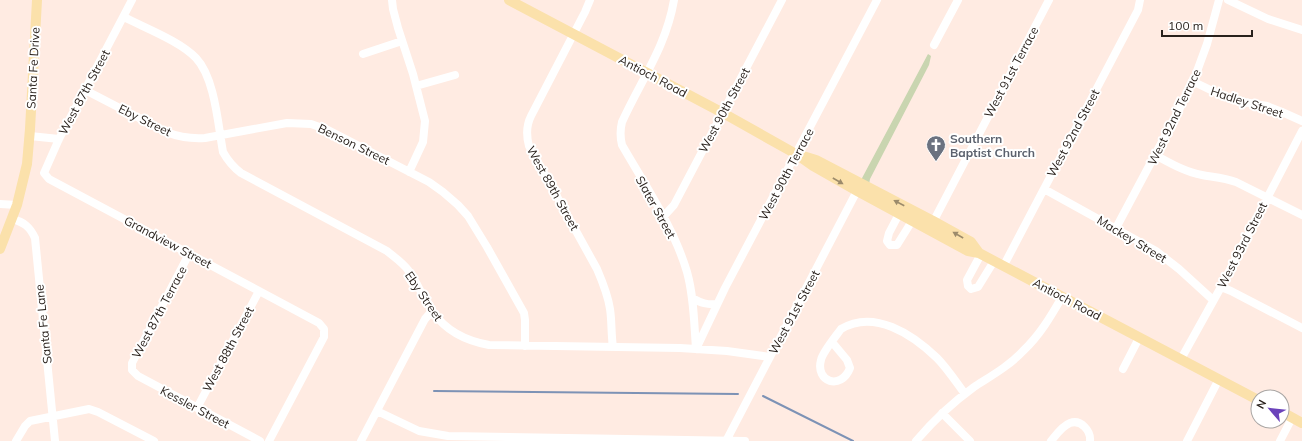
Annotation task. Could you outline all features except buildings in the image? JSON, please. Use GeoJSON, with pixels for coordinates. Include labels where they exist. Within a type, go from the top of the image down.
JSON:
{"type":"FeatureCollection","features":[{"type":"Feature","properties":{"kind":"main road","name":"Santa Fe Drive"},"geometry":{"type":"LineString","coordinates":[[30,136],[37,0]]}},
{"type":"Feature","properties":{"kind":"main road","name":"Antioch Road"},"geometry":{"type":"LineString","coordinates":[[509,0],[648,72],[796,154],[813,166],[859,187],[931,225],[971,242],[980,253],[994,261],[1250,396]]}},
{"type":"Feature","properties":{"kind":"main road"},"geometry":{"type":"LineString","coordinates":[[0,249],[17,205],[27,164],[30,136]]}},
{"type":"Feature","properties":{"kind":"main road","name":"Antioch Road"},"geometry":{"type":"LineString","coordinates":[[859,187],[912,221],[931,225]]}},
{"type":"Feature","properties":{"kind":"main road"},"geometry":{"type":"LineString","coordinates":[[1292,418],[1302,423]]}},
{"type":"Feature","properties":{"kind":"street","name":"West 87th Street"},"geometry":{"type":"LineString","coordinates":[[30,136],[59,139],[132,0]]}},
{"type":"Feature","properties":{"kind":"street"},"geometry":{"type":"LineString","coordinates":[[392,0],[393,9],[424,115],[425,132],[422,148],[410,172]]}},
{"type":"Feature","properties":{"kind":"street","name":"West 89th Street"},"geometry":{"type":"LineString","coordinates":[[590,0],[528,122],[526,130],[529,146],[600,275],[607,295],[613,347]]}},
{"type":"Feature","properties":{"kind":"street"},"geometry":{"type":"LineString","coordinates":[[648,72],[667,30],[674,0]]}},
{"type":"Feature","properties":{"kind":"street","name":"West 90th Street"},"geometry":{"type":"LineString","coordinates":[[663,217],[674,205],[782,0]]}},
{"type":"Feature","properties":{"kind":"street","name":"West 90th Terrace"},"geometry":{"type":"LineString","coordinates":[[696,349],[717,304],[877,0]]}},
{"type":"Feature","properties":{"kind":"street"},"geometry":{"type":"LineString","coordinates":[[934,45],[958,0]]}},
{"type":"Feature","properties":{"kind":"street","name":"West 91st Terrace"},"geometry":{"type":"LineString","coordinates":[[931,225],[1049,0]]}},
{"type":"Feature","properties":{"kind":"street","name":"West 92nd Street"},"geometry":{"type":"LineString","coordinates":[[1004,266],[1138,10],[1140,0]]}},
{"type":"Feature","properties":{"kind":"street","name":"West 92nd Terrace"},"geometry":{"type":"LineString","coordinates":[[1116,228],[1192,81],[1207,44],[1219,0]]}},
{"type":"Feature","properties":{"kind":"street"},"geometry":{"type":"LineString","coordinates":[[1228,0],[1268,19],[1302,30]]}},
{"type":"Feature","properties":{"kind":"street"},"geometry":{"type":"LineString","coordinates":[[124,17],[175,43],[197,59],[206,74],[211,87],[220,135]]}},
{"type":"Feature","properties":{"kind":"street"},"geometry":{"type":"LineString","coordinates":[[363,54],[402,41]]}},
{"type":"Feature","properties":{"kind":"street","name":"Slater Street"},"geometry":{"type":"LineString","coordinates":[[648,72],[622,122],[620,138],[622,145],[675,240],[683,260],[692,298],[696,349]]}},
{"type":"Feature","properties":{"kind":"street"},"geometry":{"type":"LineString","coordinates":[[416,86],[455,75]]}},
{"type":"Feature","properties":{"kind":"street","name":"Hadley Street"},"geometry":{"type":"LineString","coordinates":[[1192,81],[1223,96],[1238,101],[1267,106],[1302,121]]}},
{"type":"Feature","properties":{"kind":"street","name":"Eby Street"},"geometry":{"type":"LineString","coordinates":[[86,90],[172,134],[198,138],[220,135],[223,152],[228,161],[241,173],[378,246],[398,260],[414,280],[432,311],[446,327],[466,339],[489,345],[696,349],[727,351],[770,357]]}},
{"type":"Feature","properties":{"kind":"street","name":"Benson Street"},"geometry":{"type":"LineString","coordinates":[[220,135],[287,123],[311,124],[328,130],[410,172],[443,192],[458,205],[472,222],[524,314],[525,346]]}},
{"type":"Feature","properties":{"kind":"street","name":"West 93rd Street"},"geometry":{"type":"LineString","coordinates":[[1181,359],[1221,287],[1302,131]]}},
{"type":"Feature","properties":{"kind":"street","name":"Grandview Street"},"geometry":{"type":"LineString","coordinates":[[59,139],[44,173],[49,179],[319,322],[324,329],[324,336],[269,441]]}},
{"type":"Feature","properties":{"kind":"street"},"geometry":{"type":"LineString","coordinates":[[1155,155],[1185,170],[1201,175],[1226,178],[1236,182],[1302,216]]}},
{"type":"Feature","properties":{"kind":"street","name":"West 91st Street"},"geometry":{"type":"LineString","coordinates":[[726,440],[859,187]]}},
{"type":"Feature","properties":{"kind":"street","name":"Mackey Street"},"geometry":{"type":"LineString","coordinates":[[1044,189],[1144,244],[1168,260],[1213,300]]}},
{"type":"Feature","properties":{"kind":"street"},"geometry":{"type":"LineString","coordinates":[[0,204],[17,205]]}},
{"type":"Feature","properties":{"kind":"street"},"geometry":{"type":"LineString","coordinates":[[899,214],[889,233],[887,241],[890,245],[897,245],[912,221]]}},
{"type":"Feature","properties":{"kind":"street","name":"Santa Fe Lane"},"geometry":{"type":"LineString","coordinates":[[12,220],[26,225],[32,231],[35,238],[55,441]]}},
{"type":"Feature","properties":{"kind":"street"},"geometry":{"type":"LineString","coordinates":[[980,253],[968,280],[968,286],[971,288],[978,287],[994,261]]}},
{"type":"Feature","properties":{"kind":"street","name":"West 87th Terrace"},"geometry":{"type":"LineString","coordinates":[[132,370],[132,363],[190,254]]}},
{"type":"Feature","properties":{"kind":"street"},"geometry":{"type":"LineString","coordinates":[[1221,287],[1231,290],[1302,328]]}},
{"type":"Feature","properties":{"kind":"street","name":"West 88th Street"},"geometry":{"type":"LineString","coordinates":[[198,408],[259,291]]}},
{"type":"Feature","properties":{"kind":"street"},"geometry":{"type":"LineString","coordinates":[[916,441],[942,413],[965,394],[1003,368],[1034,341],[1046,325],[1062,297]]}},
{"type":"Feature","properties":{"kind":"street"},"geometry":{"type":"LineString","coordinates":[[692,298],[701,304],[717,304]]}},
{"type":"Feature","properties":{"kind":"street"},"geometry":{"type":"LineString","coordinates":[[360,441],[425,319],[432,311]]}},
{"type":"Feature","properties":{"kind":"street"},"geometry":{"type":"LineString","coordinates":[[832,342],[847,360],[850,368],[847,375],[841,381],[834,382],[827,380],[822,375],[820,360],[832,342],[841,329],[854,323],[869,321],[887,325],[909,336],[929,350],[949,372],[965,394]]}},
{"type":"Feature","properties":{"kind":"street"},"geometry":{"type":"LineString","coordinates":[[1123,369],[1140,338]]}},
{"type":"Feature","properties":{"kind":"street","name":"Kessler Street"},"geometry":{"type":"LineString","coordinates":[[132,370],[138,376],[260,441]]}},
{"type":"Feature","properties":{"kind":"street"},"geometry":{"type":"LineString","coordinates":[[1187,441],[1219,380]]}},
{"type":"Feature","properties":{"kind":"street"},"geometry":{"type":"LineString","coordinates":[[16,441],[24,426],[30,421],[89,410],[98,412],[145,439],[154,441]]}},
{"type":"Feature","properties":{"kind":"street"},"geometry":{"type":"LineString","coordinates":[[376,410],[419,430],[447,438],[745,441]]}},
{"type":"Feature","properties":{"kind":"street"},"geometry":{"type":"LineString","coordinates":[[942,413],[970,441]]}},
{"type":"Feature","properties":{"kind":"street"},"geometry":{"type":"LineString","coordinates":[[1280,441],[1292,418]]}},
{"type":"Feature","properties":{"kind":"street"},"geometry":{"type":"LineString","coordinates":[[1051,441],[1070,423],[1081,424],[1085,427],[1091,436],[1090,441]]}},
{"type":"Feature","properties":{"kind":"green space"},"geometry":{"type":"Polygon","coordinates":[[[928,54],[931,56],[929,65],[870,179],[869,184],[861,180],[928,54]]]}},
{"type":"Feature","properties":{"kind":"waterway"},"geometry":{"type":"LineString","coordinates":[[434,391],[738,394]]}},
{"type":"Feature","properties":{"kind":"waterway"},"geometry":{"type":"LineString","coordinates":[[763,396],[853,441]]}},
{"type":"Feature","properties":{"kind":"place","name":"Southern Baptist Church"},"geometry":{"type":"Point","coordinates":[936,162]}}]}
